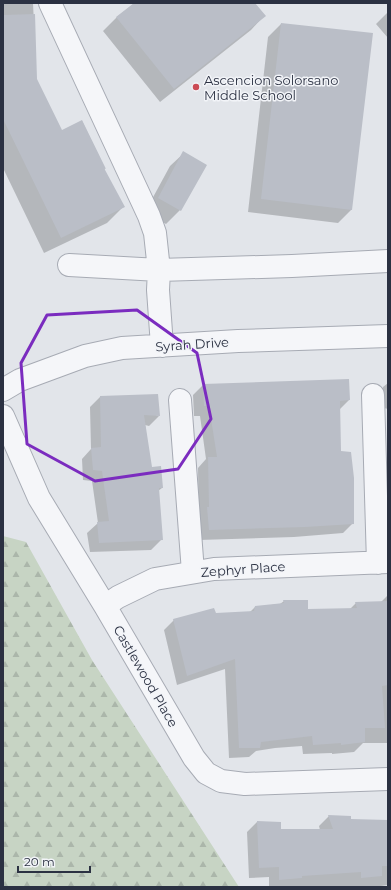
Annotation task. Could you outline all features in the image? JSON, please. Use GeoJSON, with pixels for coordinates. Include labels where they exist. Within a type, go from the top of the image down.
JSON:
{"type":"FeatureCollection","features":[{"type":"Feature","properties":{"kind":"street"},"geometry":{"type":"LineString","coordinates":[[50,3],[149,216],[155,233],[159,270],[158,290],[162,346]]}},
{"type":"Feature","properties":{"kind":"street"},"geometry":{"type":"LineString","coordinates":[[69,265],[159,270],[292,266],[388,261]]}},
{"type":"Feature","properties":{"kind":"street","name":"Syrah Drive"},"geometry":{"type":"LineString","coordinates":[[3,390],[20,380],[85,356],[122,348],[238,341],[388,336]]}},
{"type":"Feature","properties":{"kind":"street"},"geometry":{"type":"LineString","coordinates":[[373,395],[383,562]]}},
{"type":"Feature","properties":{"kind":"street"},"geometry":{"type":"LineString","coordinates":[[180,400],[193,572]]}},
{"type":"Feature","properties":{"kind":"street","name":"Castlewood Place"},"geometry":{"type":"LineString","coordinates":[[3,416],[39,498],[105,606],[194,758],[206,773],[221,781],[245,784],[388,779]]}},
{"type":"Feature","properties":{"kind":"street","name":"Zephyr Place"},"geometry":{"type":"LineString","coordinates":[[105,606],[118,597],[155,578],[214,568],[383,562]]}},
{"type":"Feature","properties":{"kind":"highlighted area"},"geometry":{"type":"Polygon","coordinates":[[[137,310],[197,353],[211,419],[178,469],[95,481],[27,444],[21,363],[47,315],[137,310]]]}},
{"type":"Feature","properties":{"kind":"green space"},"geometry":{"type":"Polygon","coordinates":[[[3,536],[26,542],[92,660],[239,887],[3,887],[3,536]]]}},
{"type":"Feature","properties":{"kind":"building"},"geometry":{"type":"Polygon","coordinates":[[[134,3],[255,3],[266,16],[174,89],[116,17],[134,3]]]}},
{"type":"Feature","properties":{"kind":"building"},"geometry":{"type":"Polygon","coordinates":[[[35,14],[37,79],[62,130],[82,120],[106,169],[104,168],[125,207],[61,238],[3,119],[3,15],[35,14]]]}},
{"type":"Feature","properties":{"kind":"building"},"geometry":{"type":"Polygon","coordinates":[[[281,23],[373,33],[352,210],[261,199],[281,23]]]}},
{"type":"Feature","properties":{"kind":"building"},"geometry":{"type":"Polygon","coordinates":[[[183,151],[207,165],[181,211],[158,198],[183,151]]]}},
{"type":"Feature","properties":{"kind":"building"},"geometry":{"type":"Polygon","coordinates":[[[349,379],[350,400],[340,401],[341,451],[351,452],[354,478],[354,524],[209,530],[207,507],[209,507],[208,457],[217,457],[209,406],[204,406],[203,384],[349,379]]]}},
{"type":"Feature","properties":{"kind":"building"},"geometry":{"type":"Polygon","coordinates":[[[158,394],[160,416],[144,415],[152,467],[161,466],[163,488],[159,488],[163,540],[99,543],[97,522],[109,521],[102,471],[93,470],[91,448],[101,447],[100,396],[158,394]]]}},
{"type":"Feature","properties":{"kind":"building"},"geometry":{"type":"Polygon","coordinates":[[[283,600],[308,600],[308,609],[357,608],[355,602],[388,601],[388,685],[382,686],[385,728],[365,728],[365,742],[341,745],[341,743],[313,745],[312,736],[261,742],[260,748],[239,748],[235,659],[187,676],[173,619],[214,608],[216,613],[254,611],[255,606],[284,603],[283,600]]]}},
{"type":"Feature","properties":{"kind":"building"},"geometry":{"type":"Polygon","coordinates":[[[328,815],[351,816],[351,819],[388,820],[388,866],[382,866],[382,876],[361,878],[361,872],[302,876],[302,878],[279,880],[279,867],[259,868],[257,821],[281,822],[281,829],[333,829],[328,815]]]}},
{"type":"Feature","properties":{"kind":"place","name":"Ascencion Solorsano Middle School"},"geometry":{"type":"Point","coordinates":[196,87]}}]}
